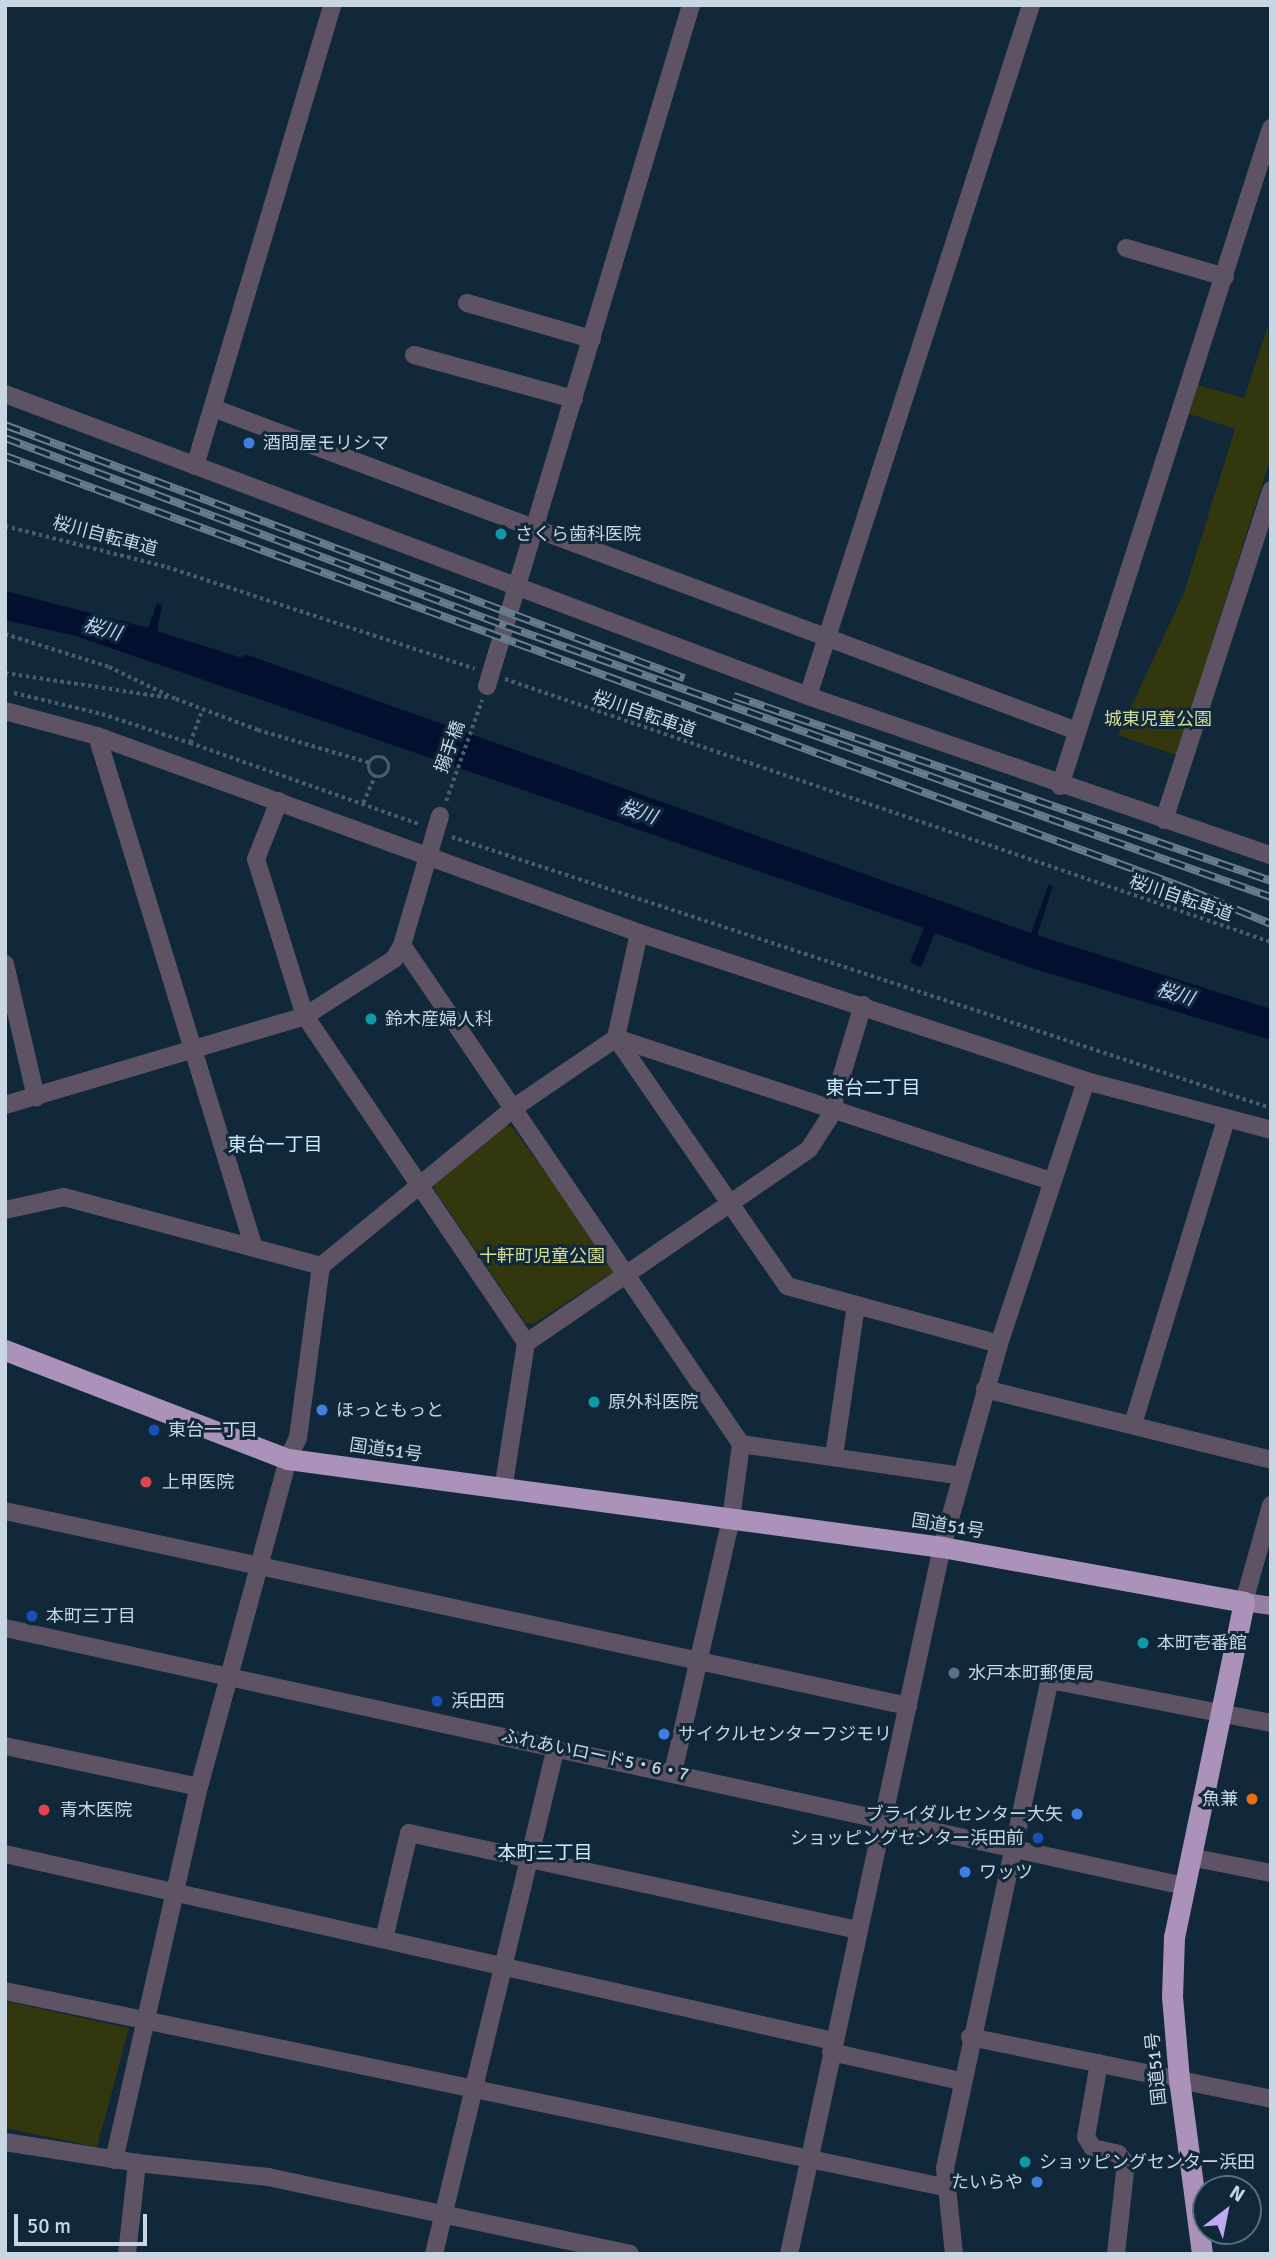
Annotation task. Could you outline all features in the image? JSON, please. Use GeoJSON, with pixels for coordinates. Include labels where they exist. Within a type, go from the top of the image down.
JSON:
{"type":"FeatureCollection","features":[{"type":"Feature","properties":{"kind":"highway","name":"国道51号"},"geometry":{"type":"LineString","coordinates":[[5,1350],[288,1460],[942,1547],[1244,1602],[1174,1937],[1171,1996],[1202,2254]]}},
{"type":"Feature","properties":{"kind":"main road"},"geometry":{"type":"LineString","coordinates":[[1244,1602],[1271,1606]]}},
{"type":"Feature","properties":{"kind":"street"},"geometry":{"type":"LineString","coordinates":[[195,466],[332,5]]}},
{"type":"Feature","properties":{"kind":"street"},"geometry":{"type":"LineString","coordinates":[[489,680],[519,588],[691,5]]}},
{"type":"Feature","properties":{"kind":"street"},"geometry":{"type":"LineString","coordinates":[[808,696],[1031,5]]}},
{"type":"Feature","properties":{"kind":"street"},"geometry":{"type":"LineString","coordinates":[[1060,786],[1271,128]]}},
{"type":"Feature","properties":{"kind":"street"},"geometry":{"type":"LineString","coordinates":[[1126,248],[1225,278]]}},
{"type":"Feature","properties":{"kind":"street"},"geometry":{"type":"LineString","coordinates":[[467,303],[592,339]]}},
{"type":"Feature","properties":{"kind":"street"},"geometry":{"type":"LineString","coordinates":[[414,355],[574,399]]}},
{"type":"Feature","properties":{"kind":"street"},"geometry":{"type":"LineString","coordinates":[[5,394],[808,696],[1060,786],[1271,855]]}},
{"type":"Feature","properties":{"kind":"street"},"geometry":{"type":"LineString","coordinates":[[214,408],[1077,731]]}},
{"type":"Feature","properties":{"kind":"street"},"geometry":{"type":"LineString","coordinates":[[1164,820],[1271,490]]}},
{"type":"Feature","properties":{"kind":"street"},"geometry":{"type":"LineString","coordinates":[[5,710],[97,736],[639,933],[1086,1081],[1271,1130]]}},
{"type":"Feature","properties":{"kind":"street"},"geometry":{"type":"LineString","coordinates":[[97,736],[191,1052],[253,1245]]}},
{"type":"Feature","properties":{"kind":"street"},"geometry":{"type":"LineString","coordinates":[[279,801],[256,859],[305,1016],[417,1186],[526,1343],[503,1490]]}},
{"type":"Feature","properties":{"kind":"street"},"geometry":{"type":"LineString","coordinates":[[5,1105],[305,1016],[394,959],[402,944],[438,824]]}},
{"type":"Feature","properties":{"kind":"street"},"geometry":{"type":"LineString","coordinates":[[114,2160],[199,1787],[288,1460],[298,1438],[321,1266],[515,1107],[616,1038],[639,933]]}},
{"type":"Feature","properties":{"kind":"street"},"geometry":{"type":"LineString","coordinates":[[402,944],[628,1273],[741,1444],[731,1519],[673,1772]]}},
{"type":"Feature","properties":{"kind":"street"},"geometry":{"type":"LineString","coordinates":[[5,964],[36,1097]]}},
{"type":"Feature","properties":{"kind":"street"},"geometry":{"type":"LineString","coordinates":[[526,1343],[809,1149],[832,1107],[863,1005]]}},
{"type":"Feature","properties":{"kind":"street"},"geometry":{"type":"LineString","coordinates":[[616,1038],[1051,1181]]}},
{"type":"Feature","properties":{"kind":"street"},"geometry":{"type":"LineString","coordinates":[[616,1038],[787,1286],[999,1344]]}},
{"type":"Feature","properties":{"kind":"street"},"geometry":{"type":"LineString","coordinates":[[789,2254],[856,1930],[942,1547],[999,1344],[1086,1081]]}},
{"type":"Feature","properties":{"kind":"street"},"geometry":{"type":"LineString","coordinates":[[1133,1424],[1226,1119]]}},
{"type":"Feature","properties":{"kind":"street"},"geometry":{"type":"LineString","coordinates":[[5,1210],[64,1197],[253,1245],[321,1266]]}},
{"type":"Feature","properties":{"kind":"street"},"geometry":{"type":"LineString","coordinates":[[834,1456],[856,1305]]}},
{"type":"Feature","properties":{"kind":"street"},"geometry":{"type":"LineString","coordinates":[[985,1390],[1133,1424],[1271,1460]]}},
{"type":"Feature","properties":{"kind":"street"},"geometry":{"type":"LineString","coordinates":[[741,1444],[962,1476]]}},
{"type":"Feature","properties":{"kind":"street"},"geometry":{"type":"LineString","coordinates":[[1244,1602],[1271,1505]]}},
{"type":"Feature","properties":{"kind":"street"},"geometry":{"type":"LineString","coordinates":[[5,1511],[908,1706]]}},
{"type":"Feature","properties":{"kind":"street","name":"ふれあいロード5・6・7"},"geometry":{"type":"LineString","coordinates":[[5,1628],[673,1772],[1184,1886]]}},
{"type":"Feature","properties":{"kind":"street"},"geometry":{"type":"LineString","coordinates":[[954,2254],[944,2188],[961,2081],[1050,1680],[1222,1716],[1271,1723]]}},
{"type":"Feature","properties":{"kind":"street"},"geometry":{"type":"LineString","coordinates":[[5,1746],[199,1787]]}},
{"type":"Feature","properties":{"kind":"street"},"geometry":{"type":"LineString","coordinates":[[434,2254],[556,1747]]}},
{"type":"Feature","properties":{"kind":"street"},"geometry":{"type":"LineString","coordinates":[[384,1939],[409,1833],[856,1930]]}},
{"type":"Feature","properties":{"kind":"street"},"geometry":{"type":"LineString","coordinates":[[5,1854],[502,1967],[961,2081]]}},
{"type":"Feature","properties":{"kind":"street"},"geometry":{"type":"LineString","coordinates":[[1190,1857],[1271,1872]]}},
{"type":"Feature","properties":{"kind":"street"},"geometry":{"type":"LineString","coordinates":[[5,1991],[944,2188]]}},
{"type":"Feature","properties":{"kind":"street"},"geometry":{"type":"LineString","coordinates":[[970,2037],[1271,2099]]}},
{"type":"Feature","properties":{"kind":"street"},"geometry":{"type":"LineString","coordinates":[[1098,2063],[1086,2137],[1093,2148],[1118,2154],[1126,2163],[1116,2254]]}},
{"type":"Feature","properties":{"kind":"street"},"geometry":{"type":"LineString","coordinates":[[5,2142],[114,2160],[268,2177],[630,2254]]}},
{"type":"Feature","properties":{"kind":"street"},"geometry":{"type":"LineString","coordinates":[[127,2254],[137,2163]]}},
{"type":"Feature","properties":{"kind":"path","name":"桜川自転車道"},"geometry":{"type":"LineString","coordinates":[[5,526],[167,567],[489,680],[1271,942]]}},
{"type":"Feature","properties":{"kind":"path"},"geometry":{"type":"LineString","coordinates":[[5,634],[109,667],[202,710],[370,763],[383,757],[389,763],[389,771],[375,776]]}},
{"type":"Feature","properties":{"kind":"path"},"geometry":{"type":"LineString","coordinates":[[5,673],[176,699]]}},
{"type":"Feature","properties":{"kind":"path","name":"搦手橋"},"geometry":{"type":"LineString","coordinates":[[438,824],[489,680]]}},
{"type":"Feature","properties":{"kind":"path"},"geometry":{"type":"LineString","coordinates":[[5,692],[102,714],[363,803],[438,824],[1271,1108]]}},
{"type":"Feature","properties":{"kind":"path"},"geometry":{"type":"LineString","coordinates":[[190,743],[202,710]]}},
{"type":"Feature","properties":{"kind":"path"},"geometry":{"type":"LineString","coordinates":[[363,803],[375,776],[370,763]]}},
{"type":"Feature","properties":{"kind":"green space","name":"城東児童公園"},"geometry":{"type":"Polygon","coordinates":[[[1268,326],[1271,457],[1176,755],[1118,735],[1184,593],[1235,429],[1187,413],[1197,385],[1244,398],[1268,326]]]}},
{"type":"Feature","properties":{"kind":"green space","name":"十軒町児童公園"},"geometry":{"type":"Polygon","coordinates":[[[505,1125],[512,1127],[616,1270],[535,1323],[525,1323],[434,1189],[435,1184],[505,1125]]]}},
{"type":"Feature","properties":{"kind":"green space"},"geometry":{"type":"Polygon","coordinates":[[[5,2001],[129,2028],[97,2147],[5,2128],[5,2001]]]}},
{"type":"Feature","properties":{"kind":"water","name":"桜川"},"geometry":{"type":"Polygon","coordinates":[[[5,591],[148,628],[157,603],[162,605],[157,631],[242,658],[245,654],[1031,933],[1049,884],[1053,886],[1037,935],[1271,1009],[1271,1040],[1025,966],[935,933],[921,967],[910,962],[924,928],[76,636],[5,620],[5,591]]]}},
{"type":"Feature","properties":{"kind":"railway"},"geometry":{"type":"LineString","coordinates":[[5,425],[684,678]]}},
{"type":"Feature","properties":{"kind":"railway"},"geometry":{"type":"LineString","coordinates":[[5,438],[506,626],[1271,897]]}},
{"type":"Feature","properties":{"kind":"railway"},"geometry":{"type":"LineString","coordinates":[[5,456],[1177,885],[1271,924]]}},
{"type":"Feature","properties":{"kind":"railway"},"geometry":{"type":"LineString","coordinates":[[734,696],[1271,881]]}},
{"type":"Feature","properties":{"kind":"place","name":"酒問屋モリシマ"},"geometry":{"type":"Point","coordinates":[249,443]}},
{"type":"Feature","properties":{"kind":"place","name":"さくら歯科医院"},"geometry":{"type":"Point","coordinates":[501,534]}},
{"type":"Feature","properties":{"kind":"place","name":"鈴木産婦人科"},"geometry":{"type":"Point","coordinates":[371,1019]}},
{"type":"Feature","properties":{"kind":"place","name":"原外科医院"},"geometry":{"type":"Point","coordinates":[594,1402]}},
{"type":"Feature","properties":{"kind":"place","name":"ほっともっと"},"geometry":{"type":"Point","coordinates":[322,1410]}},
{"type":"Feature","properties":{"kind":"place","name":"東台一丁目"},"geometry":{"type":"Point","coordinates":[154,1430]}},
{"type":"Feature","properties":{"kind":"place","name":"上甲医院"},"geometry":{"type":"Point","coordinates":[146,1482]}},
{"type":"Feature","properties":{"kind":"place","name":"本町三丁目"},"geometry":{"type":"Point","coordinates":[32,1616]}},
{"type":"Feature","properties":{"kind":"place","name":"本町壱番館"},"geometry":{"type":"Point","coordinates":[1143,1643]}},
{"type":"Feature","properties":{"kind":"place","name":"水戸本町郵便局"},"geometry":{"type":"Point","coordinates":[954,1673]}},
{"type":"Feature","properties":{"kind":"place","name":"浜田西"},"geometry":{"type":"Point","coordinates":[437,1701]}},
{"type":"Feature","properties":{"kind":"place","name":"サイクルセンターフジモリ"},"geometry":{"type":"Point","coordinates":[664,1734]}},
{"type":"Feature","properties":{"kind":"place","name":"魚兼"},"geometry":{"type":"Point","coordinates":[1252,1799]}},
{"type":"Feature","properties":{"kind":"place","name":"青木医院"},"geometry":{"type":"Point","coordinates":[44,1810]}},
{"type":"Feature","properties":{"kind":"place","name":"ブライダルセンター大矢"},"geometry":{"type":"Point","coordinates":[1077,1814]}},
{"type":"Feature","properties":{"kind":"place","name":"ショッピングセンター浜田前"},"geometry":{"type":"Point","coordinates":[1038,1838]}},
{"type":"Feature","properties":{"kind":"place","name":"ワッツ"},"geometry":{"type":"Point","coordinates":[965,1872]}},
{"type":"Feature","properties":{"kind":"place","name":"ショッピングセンター浜田"},"geometry":{"type":"Point","coordinates":[1025,2162]}},
{"type":"Feature","properties":{"kind":"place","name":"たいらや"},"geometry":{"type":"Point","coordinates":[1037,2182]}},
{"type":"Feature","properties":{"kind":"district","name":"東台二丁目"},"geometry":{"type":"Point","coordinates":[873,1089]}},
{"type":"Feature","properties":{"kind":"district","name":"東台一丁目"},"geometry":{"type":"Point","coordinates":[275,1146]}},
{"type":"Feature","properties":{"kind":"district","name":"本町三丁目"},"geometry":{"type":"Point","coordinates":[545,1854]}}]}
